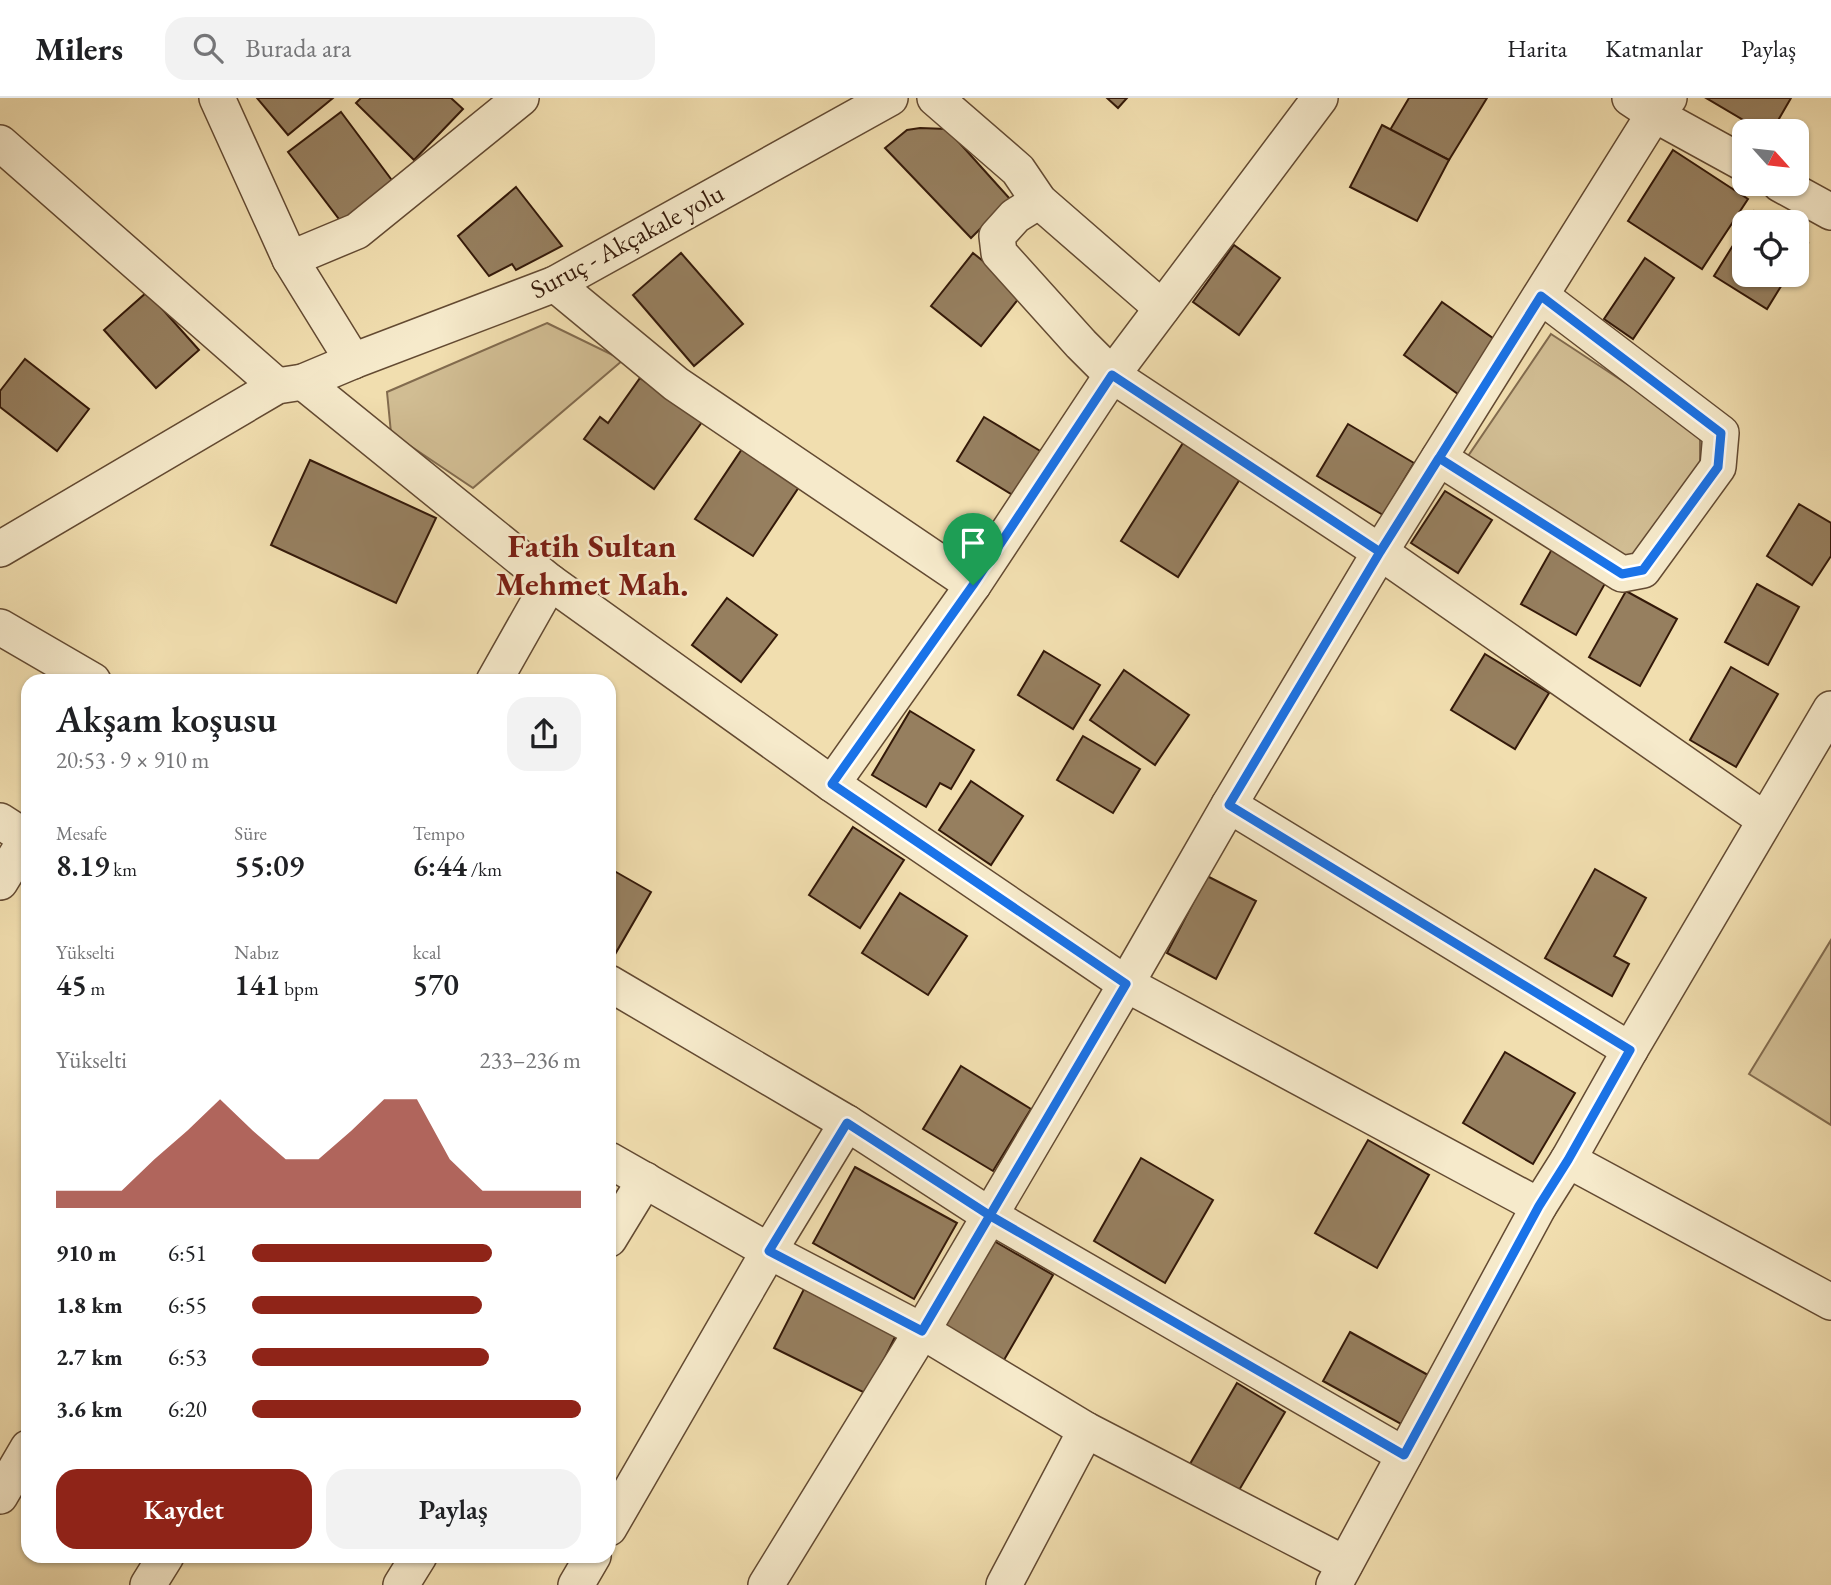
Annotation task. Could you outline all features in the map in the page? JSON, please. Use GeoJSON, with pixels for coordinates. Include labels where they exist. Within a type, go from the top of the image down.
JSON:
{"type":"FeatureCollection","features":[{"type":"Feature","properties":{"kind":"street"},"geometry":{"type":"LineString","coordinates":[[217,98],[290,259],[353,361]]}},
{"type":"Feature","properties":{"kind":"street"},"geometry":{"type":"LineString","coordinates":[[290,259],[357,231],[521,98]]}},
{"type":"Feature","properties":{"kind":"street","name":"Suruç - Akçakale yolu"},"geometry":{"type":"LineString","coordinates":[[0,550],[290,384],[555,284],[890,98]]}},
{"type":"Feature","properties":{"kind":"street"},"geometry":{"type":"LineString","coordinates":[[935,98],[1018,170],[1039,201],[1162,308]]}},
{"type":"Feature","properties":{"kind":"street"},"geometry":{"type":"LineString","coordinates":[[832,784],[973,585],[1112,375],[1320,98]]}},
{"type":"Feature","properties":{"kind":"street"},"geometry":{"type":"LineString","coordinates":[[766,1585],[922,1331],[1380,552],[1541,296],[1651,103],[1732,156]]}},
{"type":"Feature","properties":{"kind":"street"},"geometry":{"type":"LineString","coordinates":[[0,143],[290,384],[550,582],[832,784],[1126,984],[1539,1206]]}},
{"type":"Feature","properties":{"kind":"street"},"geometry":{"type":"LineString","coordinates":[[1802,196],[1831,212]]}},
{"type":"Feature","properties":{"kind":"street"},"geometry":{"type":"LineString","coordinates":[[1039,201],[1015,216],[997,236],[999,253],[1112,375],[1380,552],[1765,820]]}},
{"type":"Feature","properties":{"kind":"street"},"geometry":{"type":"LineString","coordinates":[[555,284],[676,384],[973,585]]}},
{"type":"Feature","properties":{"kind":"street"},"geometry":{"type":"LineString","coordinates":[[1439,458],[1622,574],[1643,570],[1718,467],[1721,433],[1541,296]]}},
{"type":"Feature","properties":{"kind":"street"},"geometry":{"type":"LineString","coordinates":[[498,674],[550,582]]}},
{"type":"Feature","properties":{"kind":"street"},"geometry":{"type":"LineString","coordinates":[[0,627],[81,674]]}},
{"type":"Feature","properties":{"kind":"street"},"geometry":{"type":"LineString","coordinates":[[616,1164],[769,1251],[922,1331],[1086,1430],[1340,1575],[1539,1206],[1831,709]]}},
{"type":"Feature","properties":{"kind":"street"},"geometry":{"type":"LineString","coordinates":[[1229,805],[1630,1050]]}},
{"type":"Feature","properties":{"kind":"street"},"geometry":{"type":"LineString","coordinates":[[0,882],[18,832]]}},
{"type":"Feature","properties":{"kind":"street"},"geometry":{"type":"LineString","coordinates":[[616,987],[847,1123],[989,1215],[1404,1455]]}},
{"type":"Feature","properties":{"kind":"street"},"geometry":{"type":"LineString","coordinates":[[616,1516],[769,1251],[847,1123]]}},
{"type":"Feature","properties":{"kind":"street"},"geometry":{"type":"LineString","coordinates":[[1568,1160],[1831,1302]]}},
{"type":"Feature","properties":{"kind":"street"},"geometry":{"type":"LineString","coordinates":[[616,1228],[645,1180]]}},
{"type":"Feature","properties":{"kind":"street"},"geometry":{"type":"LineString","coordinates":[[1004,1585],[1086,1430]]}},
{"type":"Feature","properties":{"kind":"street"},"geometry":{"type":"LineString","coordinates":[[0,1496],[17,1451]]}},
{"type":"Feature","properties":{"kind":"street"},"geometry":{"type":"LineString","coordinates":[[148,1585],[162,1563]]}},
{"type":"Feature","properties":{"kind":"street"},"geometry":{"type":"LineString","coordinates":[[401,1585],[415,1563]]}},
{"type":"Feature","properties":{"kind":"street"},"geometry":{"type":"LineString","coordinates":[[576,1585],[589,1563]]}},
{"type":"Feature","properties":{"kind":"shaded area"},"geometry":{"type":"Polygon","coordinates":[[[547,323],[623,360],[473,488],[391,433],[387,392],[547,323]]]}},
{"type":"Feature","properties":{"kind":"shaded area"},"geometry":{"type":"Polygon","coordinates":[[[1551,334],[1700,432],[1700,468],[1635,555],[1616,555],[1464,462],[1551,334]]]}},
{"type":"Feature","properties":{"kind":"shaded area"},"geometry":{"type":"Polygon","coordinates":[[[1831,940],[1831,1125],[1749,1074],[1831,940]]]}},
{"type":"Feature","properties":{"kind":"building"},"geometry":{"type":"Polygon","coordinates":[[[257,98],[333,98],[288,135],[257,98]]]}},
{"type":"Feature","properties":{"kind":"building"},"geometry":{"type":"Polygon","coordinates":[[[361,98],[451,98],[463,109],[414,160],[356,103],[361,98]]]}},
{"type":"Feature","properties":{"kind":"building"},"geometry":{"type":"Polygon","coordinates":[[[1107,98],[1127,98],[1118,108],[1107,98]]]}},
{"type":"Feature","properties":{"kind":"building"},"geometry":{"type":"Polygon","coordinates":[[[1409,98],[1487,98],[1449,160],[1390,130],[1409,98]]]}},
{"type":"Feature","properties":{"kind":"building"},"geometry":{"type":"Polygon","coordinates":[[[1706,98],[1791,98],[1779,119],[1742,119],[1706,98]]]}},
{"type":"Feature","properties":{"kind":"building"},"geometry":{"type":"Polygon","coordinates":[[[341,112],[394,183],[342,223],[288,152],[341,112]]]}},
{"type":"Feature","properties":{"kind":"building"},"geometry":{"type":"Polygon","coordinates":[[[1382,125],[1449,160],[1417,221],[1350,187],[1382,125]]]}},
{"type":"Feature","properties":{"kind":"building"},"geometry":{"type":"Polygon","coordinates":[[[947,129],[1010,199],[971,238],[885,148],[907,130],[947,129]]]}},
{"type":"Feature","properties":{"kind":"building"},"geometry":{"type":"Polygon","coordinates":[[[1673,150],[1732,189],[1732,196],[1743,196],[1748,199],[1741,210],[1732,210],[1732,223],[1702,269],[1628,221],[1673,150]]]}},
{"type":"Feature","properties":{"kind":"building"},"geometry":{"type":"Polygon","coordinates":[[[516,187],[562,246],[516,270],[512,264],[489,276],[458,236],[516,187]]]}},
{"type":"Feature","properties":{"kind":"building"},"geometry":{"type":"Polygon","coordinates":[[[1234,245],[1280,278],[1239,335],[1193,302],[1234,245]]]}},
{"type":"Feature","properties":{"kind":"building"},"geometry":{"type":"Polygon","coordinates":[[[1732,247],[1732,287],[1781,287],[1767,309],[1714,276],[1732,247]]]}},
{"type":"Feature","properties":{"kind":"building"},"geometry":{"type":"Polygon","coordinates":[[[681,253],[743,324],[694,366],[633,295],[681,253]]]}},
{"type":"Feature","properties":{"kind":"building"},"geometry":{"type":"Polygon","coordinates":[[[973,253],[1023,293],[981,346],[931,306],[973,253]]]}},
{"type":"Feature","properties":{"kind":"building"},"geometry":{"type":"Polygon","coordinates":[[[1645,258],[1674,278],[1633,339],[1604,319],[1645,258]]]}},
{"type":"Feature","properties":{"kind":"building"},"geometry":{"type":"Polygon","coordinates":[[[147,292],[199,350],[156,388],[104,330],[147,292]]]}},
{"type":"Feature","properties":{"kind":"building"},"geometry":{"type":"Polygon","coordinates":[[[1442,302],[1497,341],[1458,394],[1404,355],[1442,302]]]}},
{"type":"Feature","properties":{"kind":"building"},"geometry":{"type":"Polygon","coordinates":[[[25,359],[89,409],[57,451],[0,407],[0,391],[25,359]]]}},
{"type":"Feature","properties":{"kind":"building"},"geometry":{"type":"Polygon","coordinates":[[[640,378],[702,422],[654,489],[584,439],[600,417],[608,423],[640,378]]]}},
{"type":"Feature","properties":{"kind":"building"},"geometry":{"type":"Polygon","coordinates":[[[984,417],[1042,452],[1016,497],[957,461],[984,417]]]}},
{"type":"Feature","properties":{"kind":"building"},"geometry":{"type":"Polygon","coordinates":[[[1348,424],[1414,463],[1383,515],[1317,476],[1348,424]]]}},
{"type":"Feature","properties":{"kind":"building"},"geometry":{"type":"Polygon","coordinates":[[[1183,443],[1240,479],[1178,577],[1121,541],[1183,443]]]}},
{"type":"Feature","properties":{"kind":"building"},"geometry":{"type":"Polygon","coordinates":[[[742,449],[799,487],[753,556],[695,519],[742,449]]]}},
{"type":"Feature","properties":{"kind":"building"},"geometry":{"type":"Polygon","coordinates":[[[310,460],[436,518],[396,603],[271,545],[310,460]]]}},
{"type":"Feature","properties":{"kind":"building"},"geometry":{"type":"Polygon","coordinates":[[[1445,491],[1492,520],[1458,573],[1411,543],[1445,491]]]}},
{"type":"Feature","properties":{"kind":"building"},"geometry":{"type":"Polygon","coordinates":[[[1799,504],[1831,523],[1831,556],[1812,585],[1767,556],[1799,504]]]}},
{"type":"Feature","properties":{"kind":"building"},"geometry":{"type":"Polygon","coordinates":[[[1552,549],[1607,580],[1576,635],[1521,604],[1552,549]]]}},
{"type":"Feature","properties":{"kind":"building"},"geometry":{"type":"Polygon","coordinates":[[[1757,584],[1799,607],[1768,665],[1725,642],[1757,584]]]}},
{"type":"Feature","properties":{"kind":"building"},"geometry":{"type":"Polygon","coordinates":[[[1626,591],[1677,619],[1640,686],[1589,657],[1626,591]]]}},
{"type":"Feature","properties":{"kind":"building"},"geometry":{"type":"Polygon","coordinates":[[[727,598],[777,635],[741,682],[692,645],[727,598]]]}},
{"type":"Feature","properties":{"kind":"building"},"geometry":{"type":"Polygon","coordinates":[[[1044,651],[1100,685],[1073,729],[1018,695],[1044,651]]]}},
{"type":"Feature","properties":{"kind":"building"},"geometry":{"type":"Polygon","coordinates":[[[1485,654],[1549,693],[1515,749],[1451,710],[1485,654]]]}},
{"type":"Feature","properties":{"kind":"building"},"geometry":{"type":"Polygon","coordinates":[[[1731,667],[1778,694],[1736,767],[1690,740],[1731,667]]]}},
{"type":"Feature","properties":{"kind":"building"},"geometry":{"type":"Polygon","coordinates":[[[1124,670],[1189,715],[1155,765],[1090,720],[1124,670]]]}},
{"type":"Feature","properties":{"kind":"building"},"geometry":{"type":"Polygon","coordinates":[[[910,711],[974,750],[951,789],[940,783],[926,807],[872,775],[910,711]]]}},
{"type":"Feature","properties":{"kind":"building"},"geometry":{"type":"Polygon","coordinates":[[[1083,736],[1140,769],[1113,813],[1057,780],[1083,736]]]}},
{"type":"Feature","properties":{"kind":"building"},"geometry":{"type":"Polygon","coordinates":[[[971,781],[1023,816],[991,865],[939,830],[971,781]]]}},
{"type":"Feature","properties":{"kind":"building"},"geometry":{"type":"Polygon","coordinates":[[[853,827],[904,860],[860,928],[809,895],[853,827]]]}},
{"type":"Feature","properties":{"kind":"building"},"geometry":{"type":"Polygon","coordinates":[[[1595,869],[1646,898],[1614,956],[1629,964],[1612,996],[1545,958],[1595,869]]]}},
{"type":"Feature","properties":{"kind":"building"},"geometry":{"type":"Polygon","coordinates":[[[616,872],[651,892],[616,953],[616,872]]]}},
{"type":"Feature","properties":{"kind":"building"},"geometry":{"type":"Polygon","coordinates":[[[1207,876],[1256,901],[1216,979],[1167,953],[1207,876]]]}},
{"type":"Feature","properties":{"kind":"building"},"geometry":{"type":"Polygon","coordinates":[[[900,893],[967,936],[928,995],[862,953],[900,893]]]}},
{"type":"Feature","properties":{"kind":"building"},"geometry":{"type":"Polygon","coordinates":[[[1505,1052],[1575,1093],[1533,1164],[1463,1123],[1505,1052]]]}},
{"type":"Feature","properties":{"kind":"building"},"geometry":{"type":"Polygon","coordinates":[[[961,1066],[1031,1109],[993,1171],[923,1129],[961,1066]]]}},
{"type":"Feature","properties":{"kind":"building"},"geometry":{"type":"Polygon","coordinates":[[[1368,1140],[1429,1175],[1377,1268],[1315,1233],[1368,1140]]]}},
{"type":"Feature","properties":{"kind":"building"},"geometry":{"type":"Polygon","coordinates":[[[1141,1158],[1213,1200],[1165,1283],[1094,1241],[1141,1158]]]}},
{"type":"Feature","properties":{"kind":"building"},"geometry":{"type":"Polygon","coordinates":[[[855,1167],[957,1223],[914,1299],[813,1243],[855,1167]]]}},
{"type":"Feature","properties":{"kind":"building"},"geometry":{"type":"Polygon","coordinates":[[[994,1241],[1053,1275],[1004,1360],[945,1326],[994,1241]]]}},
{"type":"Feature","properties":{"kind":"building"},"geometry":{"type":"Polygon","coordinates":[[[804,1289],[896,1335],[867,1394],[774,1348],[804,1289]]]}},
{"type":"Feature","properties":{"kind":"building"},"geometry":{"type":"Polygon","coordinates":[[[1350,1332],[1428,1375],[1401,1424],[1323,1381],[1350,1332]]]}},
{"type":"Feature","properties":{"kind":"building"},"geometry":{"type":"Polygon","coordinates":[[[1237,1383],[1285,1412],[1238,1492],[1190,1464],[1237,1383]]]}},
{"type":"Feature","properties":{"kind":"district","name":"Fatih Sultan Mehmet Mah."},"geometry":{"type":"Point","coordinates":[592,564]}},
{"type":"Feature","properties":{"kind":"route"},"geometry":{"type":"LineString","coordinates":[[973,585],[832,784],[1126,984],[989,1215],[922,1331],[769,1251],[847,1123],[989,1215],[1404,1455],[1539,1206],[1630,1050],[1229,805],[1380,552],[1439,458],[1541,296],[1721,433],[1718,467],[1643,570],[1622,574],[1439,458],[1410,505],[1380,552],[1112,375],[973,585]]}}]}
